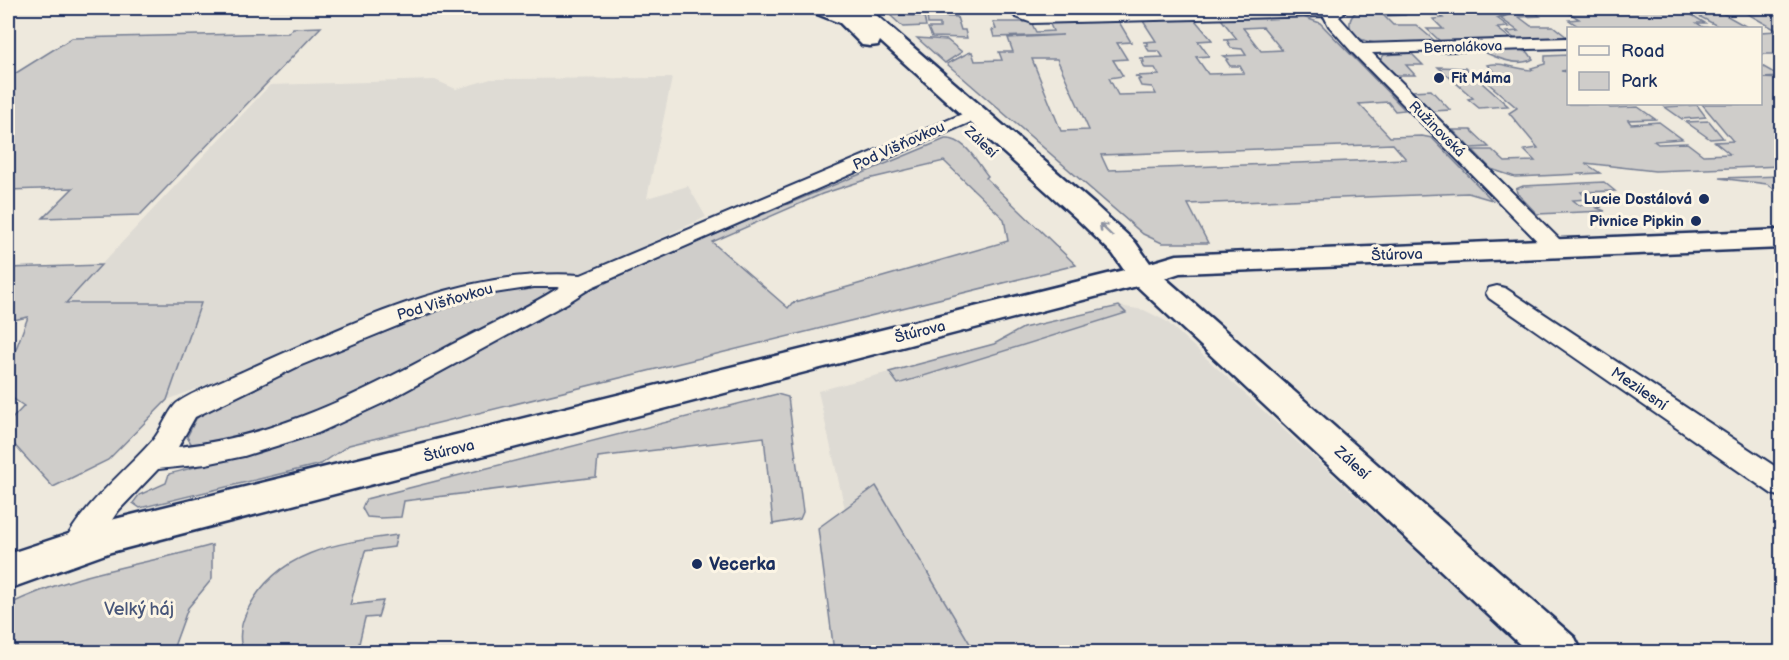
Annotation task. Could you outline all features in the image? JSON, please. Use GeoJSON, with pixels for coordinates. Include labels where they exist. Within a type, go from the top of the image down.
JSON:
{"type":"FeatureCollection","features":[{"type":"Feature","properties":{"kind":"street","name":"Zálesí"},"geometry":{"type":"LineString","coordinates":[[819,8],[847,19],[966,117]]}},
{"type":"Feature","properties":{"kind":"street","name":"Zálesí"},"geometry":{"type":"LineString","coordinates":[[857,8],[1102,254],[1143,275],[1559,652]]}},
{"type":"Feature","properties":{"kind":"street"},"geometry":{"type":"LineString","coordinates":[[1013,8],[1020,14],[1032,18],[1062,12],[1338,9]]}},
{"type":"Feature","properties":{"kind":"street","name":"Ružinovská"},"geometry":{"type":"LineString","coordinates":[[1338,9],[1331,16],[1334,23],[1558,249]]}},
{"type":"Feature","properties":{"kind":"street","name":"Bernolákova"},"geometry":{"type":"LineString","coordinates":[[1358,49],[1567,44]]}},
{"type":"Feature","properties":{"kind":"street","name":"Pod Višňovkou"},"geometry":{"type":"LineString","coordinates":[[77,546],[111,499],[178,429],[185,411],[284,362],[390,318],[477,289],[535,280],[584,282],[966,117]]}},
{"type":"Feature","properties":{"kind":"street","name":"Štúrova"},"geometry":{"type":"LineString","coordinates":[[77,546],[1143,275],[1177,264],[1782,239]]}},
{"type":"Feature","properties":{"kind":"street"},"geometry":{"type":"LineString","coordinates":[[150,460],[206,454],[244,446],[309,426],[374,397],[559,298],[584,282]]}},
{"type":"Feature","properties":{"kind":"street","name":"Mezilesní"},"geometry":{"type":"LineString","coordinates":[[1497,293],[1782,486]]}},
{"type":"Feature","properties":{"kind":"street"},"geometry":{"type":"LineString","coordinates":[[8,572],[77,546]]}},
{"type":"Feature","properties":{"kind":"shaded area"},"geometry":{"type":"Polygon","coordinates":[[[672,78],[647,198],[688,186],[706,217],[588,272],[444,295],[167,400],[201,303],[65,303],[270,85],[435,80],[456,89],[491,79],[672,78]]]}},
{"type":"Feature","properties":{"kind":"shaded area"},"geometry":{"type":"Polygon","coordinates":[[[1119,306],[1144,310],[1166,321],[1525,652],[975,652],[876,486],[845,509],[818,391],[889,372],[898,384],[1125,312],[1119,306]]]}},
{"type":"Feature","properties":{"kind":"green space"},"geometry":{"type":"Polygon","coordinates":[[[882,8],[955,8],[957,15],[888,13],[882,8]]]}},
{"type":"Feature","properties":{"kind":"green space"},"geometry":{"type":"Polygon","coordinates":[[[1362,8],[1409,8],[1407,11],[1401,11],[1405,15],[1384,16],[1393,25],[1416,25],[1436,42],[1387,44],[1363,40],[1354,34],[1350,26],[1353,15],[1362,8]]]}},
{"type":"Feature","properties":{"kind":"green space"},"geometry":{"type":"Polygon","coordinates":[[[1412,8],[1659,8],[1665,12],[1687,12],[1705,23],[1697,23],[1703,27],[1580,27],[1569,20],[1579,19],[1566,11],[1512,12],[1497,18],[1509,27],[1497,28],[1511,39],[1441,42],[1427,29],[1443,29],[1433,19],[1443,18],[1433,10],[1411,10],[1412,8]]]}},
{"type":"Feature","properties":{"kind":"green space"},"geometry":{"type":"Polygon","coordinates":[[[1778,12],[1781,14],[1781,59],[1773,54],[1762,54],[1762,32],[1778,31],[1746,13],[1778,12]]]}},
{"type":"Feature","properties":{"kind":"green space"},"geometry":{"type":"Polygon","coordinates":[[[1514,13],[1536,13],[1540,16],[1519,17],[1531,26],[1553,26],[1567,38],[1515,39],[1506,32],[1518,31],[1500,18],[1514,13]]]}},
{"type":"Feature","properties":{"kind":"green space"},"geometry":{"type":"Polygon","coordinates":[[[1722,13],[1747,27],[1719,27],[1697,15],[1722,13]]]}},
{"type":"Feature","properties":{"kind":"green space"},"geometry":{"type":"Polygon","coordinates":[[[890,15],[924,16],[926,26],[903,27],[890,15]]]}},
{"type":"Feature","properties":{"kind":"green space"},"geometry":{"type":"Polygon","coordinates":[[[927,16],[957,17],[961,30],[965,30],[967,38],[932,37],[928,28],[940,28],[940,24],[928,24],[927,16]]]}},
{"type":"Feature","properties":{"kind":"green space"},"geometry":{"type":"Polygon","coordinates":[[[1300,16],[1320,23],[1405,110],[1395,111],[1388,102],[1359,104],[1390,137],[1432,138],[1492,200],[1468,193],[1188,204],[1208,243],[1162,243],[1143,234],[947,64],[972,52],[975,61],[1002,60],[999,52],[1013,52],[1008,38],[1063,35],[994,37],[992,30],[996,29],[993,22],[1031,22],[1036,32],[1053,31],[1049,22],[1126,20],[1119,22],[1131,42],[1117,43],[1127,59],[1113,60],[1123,76],[1109,78],[1118,95],[1156,94],[1152,87],[1141,86],[1138,80],[1141,79],[1135,76],[1159,75],[1155,68],[1145,68],[1143,59],[1139,58],[1163,57],[1159,51],[1149,51],[1145,45],[1148,45],[1146,42],[1143,42],[1156,41],[1143,21],[1132,19],[1204,17],[1205,19],[1195,20],[1212,40],[1198,41],[1209,56],[1196,57],[1208,74],[1244,73],[1240,66],[1230,66],[1226,60],[1228,59],[1223,56],[1246,55],[1242,49],[1231,48],[1227,40],[1224,40],[1237,39],[1221,19],[1210,17],[1300,16]],[[1263,27],[1243,28],[1261,51],[1282,50],[1263,27]],[[1032,59],[1061,131],[1089,130],[1057,59],[1032,59]],[[1393,144],[1101,155],[1108,170],[1406,159],[1393,144]]]}},
{"type":"Feature","properties":{"kind":"green space"},"geometry":{"type":"Polygon","coordinates":[[[321,27],[140,215],[43,218],[73,188],[8,190],[8,78],[72,38],[288,33],[293,28],[321,27]]]}},
{"type":"Feature","properties":{"kind":"green space"},"geometry":{"type":"Polygon","coordinates":[[[917,38],[947,40],[962,52],[945,63],[917,38]]]}},
{"type":"Feature","properties":{"kind":"green space"},"geometry":{"type":"Polygon","coordinates":[[[1513,48],[1528,52],[1533,59],[1513,62],[1480,50],[1513,48]]]}},
{"type":"Feature","properties":{"kind":"green space"},"geometry":{"type":"Polygon","coordinates":[[[1411,53],[1423,65],[1406,65],[1415,75],[1396,75],[1380,60],[1384,55],[1411,53]]]}},
{"type":"Feature","properties":{"kind":"green space"},"geometry":{"type":"Polygon","coordinates":[[[1567,55],[1567,70],[1561,71],[1567,72],[1567,105],[1638,107],[1655,119],[1628,120],[1631,124],[1659,122],[1682,139],[1654,141],[1658,144],[1687,143],[1703,155],[1730,154],[1715,142],[1733,141],[1703,105],[1762,105],[1762,78],[1781,79],[1781,166],[1655,171],[1585,163],[1600,173],[1515,177],[1491,169],[1473,150],[1492,150],[1505,162],[1535,161],[1524,150],[1538,148],[1509,113],[1517,108],[1476,73],[1495,72],[1487,65],[1492,64],[1533,70],[1531,68],[1545,64],[1545,56],[1567,55]]]}},
{"type":"Feature","properties":{"kind":"green space"},"geometry":{"type":"Polygon","coordinates":[[[1762,66],[1781,77],[1762,78],[1762,66]]]}},
{"type":"Feature","properties":{"kind":"green space"},"geometry":{"type":"Polygon","coordinates":[[[1438,67],[1465,68],[1508,106],[1479,108],[1468,99],[1473,98],[1438,67]]]}},
{"type":"Feature","properties":{"kind":"green space"},"geometry":{"type":"Polygon","coordinates":[[[1431,90],[1450,110],[1432,111],[1412,91],[1431,90]]]}},
{"type":"Feature","properties":{"kind":"green space"},"geometry":{"type":"Polygon","coordinates":[[[1697,105],[1706,117],[1682,119],[1665,107],[1697,105]]]}},
{"type":"Feature","properties":{"kind":"green space"},"geometry":{"type":"Polygon","coordinates":[[[1709,121],[1723,138],[1710,139],[1686,122],[1709,121]]]}},
{"type":"Feature","properties":{"kind":"green space"},"geometry":{"type":"Polygon","coordinates":[[[1453,130],[1471,130],[1489,147],[1470,148],[1453,130]]]}},
{"type":"Feature","properties":{"kind":"green space"},"geometry":{"type":"Polygon","coordinates":[[[945,139],[952,139],[964,146],[988,176],[986,178],[1076,265],[349,445],[321,464],[140,508],[133,503],[139,495],[166,483],[169,474],[282,442],[365,412],[603,284],[730,228],[945,139]],[[944,161],[868,179],[822,194],[712,242],[788,308],[792,303],[1008,241],[1004,219],[944,161]]]}},
{"type":"Feature","properties":{"kind":"green space"},"geometry":{"type":"Polygon","coordinates":[[[1781,176],[1781,194],[1767,184],[1719,178],[1781,176]]]}},
{"type":"Feature","properties":{"kind":"green space"},"geometry":{"type":"Polygon","coordinates":[[[1604,182],[1615,191],[1581,192],[1587,199],[1573,200],[1579,205],[1598,204],[1601,207],[1597,208],[1605,211],[1537,214],[1517,193],[1516,189],[1523,186],[1604,182]]]}},
{"type":"Feature","properties":{"kind":"green space"},"geometry":{"type":"Polygon","coordinates":[[[101,265],[66,303],[201,303],[167,400],[108,460],[53,487],[8,438],[8,423],[24,406],[8,395],[8,370],[28,317],[8,321],[8,268],[101,265]]]}},
{"type":"Feature","properties":{"kind":"green space"},"geometry":{"type":"Polygon","coordinates":[[[544,286],[553,291],[396,378],[297,421],[203,446],[192,445],[187,437],[196,419],[223,398],[307,362],[460,303],[499,292],[544,286]]]}},
{"type":"Feature","properties":{"kind":"green space"},"geometry":{"type":"Polygon","coordinates":[[[1119,306],[1126,313],[898,384],[889,372],[994,344],[1023,328],[1119,306]]]}},
{"type":"Feature","properties":{"kind":"green space"},"geometry":{"type":"Polygon","coordinates":[[[777,394],[788,397],[803,512],[800,519],[773,524],[764,437],[598,457],[596,477],[404,501],[401,517],[367,517],[362,508],[366,499],[777,394]]]}},
{"type":"Feature","properties":{"kind":"green space"},"geometry":{"type":"Polygon","coordinates":[[[876,486],[975,652],[834,652],[818,528],[876,486]]]}},
{"type":"Feature","properties":{"kind":"green space"},"geometry":{"type":"Polygon","coordinates":[[[397,535],[394,547],[365,551],[350,605],[383,601],[378,617],[365,618],[357,652],[244,652],[240,636],[248,609],[261,589],[276,574],[293,562],[332,546],[397,535]]]}},
{"type":"Feature","properties":{"kind":"green space","name":"Velký háj"},"geometry":{"type":"Polygon","coordinates":[[[212,545],[212,579],[188,608],[172,652],[8,652],[8,605],[32,594],[83,577],[212,545]]]}},
{"type":"Feature","properties":{"kind":"place","name":"Fit Máma"},"geometry":{"type":"Point","coordinates":[1439,78]}},
{"type":"Feature","properties":{"kind":"place","name":"Lucie Dostálová"},"geometry":{"type":"Point","coordinates":[1704,199]}},
{"type":"Feature","properties":{"kind":"place","name":"Pivnice Pipkin"},"geometry":{"type":"Point","coordinates":[1696,221]}},
{"type":"Feature","properties":{"kind":"place","name":"Vecerka"},"geometry":{"type":"Point","coordinates":[697,564]}}]}
